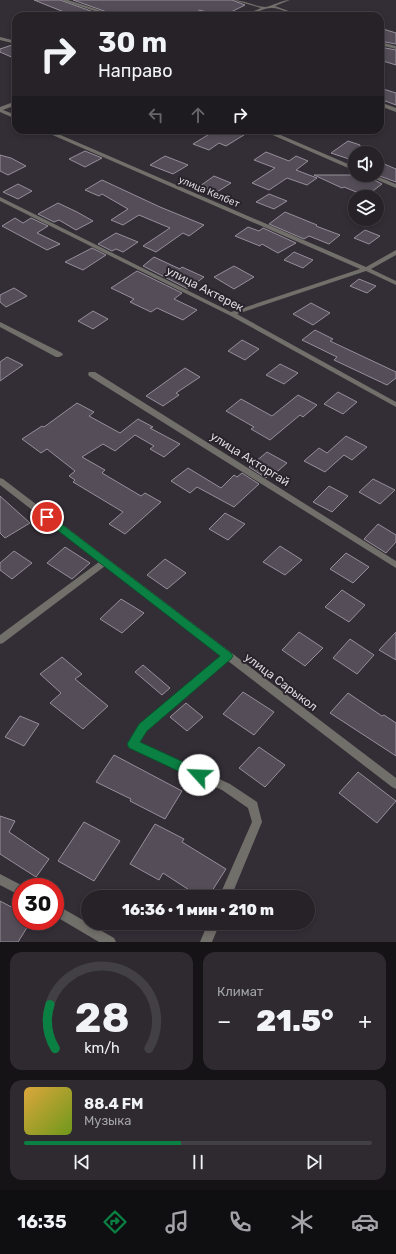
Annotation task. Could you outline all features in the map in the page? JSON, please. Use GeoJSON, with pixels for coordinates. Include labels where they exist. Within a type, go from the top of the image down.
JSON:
{"type":"FeatureCollection","features":[{"type":"Feature","properties":{"kind":"street"},"geometry":{"type":"LineString","coordinates":[[63,0],[102,12]]}},
{"type":"Feature","properties":{"kind":"street"},"geometry":{"type":"LineString","coordinates":[[235,0],[264,8]]}},
{"type":"Feature","properties":{"kind":"street"},"geometry":{"type":"LineString","coordinates":[[254,12],[288,0]]}},
{"type":"Feature","properties":{"kind":"street"},"geometry":{"type":"LineString","coordinates":[[271,6],[288,12]]}},
{"type":"Feature","properties":{"kind":"street"},"geometry":{"type":"LineString","coordinates":[[0,38],[12,42]]}},
{"type":"Feature","properties":{"kind":"street"},"geometry":{"type":"LineString","coordinates":[[384,44],[396,48]]}},
{"type":"Feature","properties":{"kind":"street"},"geometry":{"type":"LineString","coordinates":[[0,110],[12,105]]}},
{"type":"Feature","properties":{"kind":"street"},"geometry":{"type":"LineString","coordinates":[[384,106],[396,110]]}},
{"type":"Feature","properties":{"kind":"street"},"geometry":{"type":"LineString","coordinates":[[0,110],[12,115]]}},
{"type":"Feature","properties":{"kind":"street","name":"улица Келбет"},"geometry":{"type":"LineString","coordinates":[[53,134],[366,269],[396,284]]}},
{"type":"Feature","properties":{"kind":"street"},"geometry":{"type":"LineString","coordinates":[[273,134],[348,166]]}},
{"type":"Feature","properties":{"kind":"street"},"geometry":{"type":"LineString","coordinates":[[384,181],[396,186]]}},
{"type":"Feature","properties":{"kind":"street","name":"улица Актерек"},"geometry":{"type":"LineString","coordinates":[[0,199],[231,314],[396,405]]}},
{"type":"Feature","properties":{"kind":"street"},"geometry":{"type":"LineString","coordinates":[[231,314],[366,269],[396,252]]}},
{"type":"Feature","properties":{"kind":"street"},"geometry":{"type":"LineString","coordinates":[[0,324],[60,355]]}},
{"type":"Feature","properties":{"kind":"street","name":"улица Акторгай"},"geometry":{"type":"LineString","coordinates":[[92,374],[396,565]]}},
{"type":"Feature","properties":{"kind":"street","name":"улица Сарыкол"},"geometry":{"type":"LineString","coordinates":[[0,481],[396,784]]}},
{"type":"Feature","properties":{"kind":"street"},"geometry":{"type":"LineString","coordinates":[[0,640],[105,562]]}},
{"type":"Feature","properties":{"kind":"street"},"geometry":{"type":"LineString","coordinates":[[228,656],[143,728],[133,744],[226,787],[253,805],[257,822],[228,890]]}},
{"type":"Feature","properties":{"kind":"street"},"geometry":{"type":"LineString","coordinates":[[0,879],[12,886]]}},
{"type":"Feature","properties":{"kind":"street"},"geometry":{"type":"LineString","coordinates":[[64,915],[110,942]]}},
{"type":"Feature","properties":{"kind":"street"},"geometry":{"type":"LineString","coordinates":[[206,942],[211,930]]}},
{"type":"Feature","properties":{"kind":"building"},"geometry":{"type":"Polygon","coordinates":[[[34,0],[60,0],[94,12],[64,12],[34,0]]]}},
{"type":"Feature","properties":{"kind":"building"},"geometry":{"type":"Polygon","coordinates":[[[73,0],[232,0],[245,5],[231,12],[207,12],[199,10],[199,12],[107,12],[73,0]]]}},
{"type":"Feature","properties":{"kind":"building"},"geometry":{"type":"Polygon","coordinates":[[[384,29],[396,33],[396,44],[384,42],[384,29]]]}},
{"type":"Feature","properties":{"kind":"building"},"geometry":{"type":"Polygon","coordinates":[[[12,45],[12,57],[0,52],[0,49],[12,45]]]}},
{"type":"Feature","properties":{"kind":"building"},"geometry":{"type":"Polygon","coordinates":[[[384,48],[396,50],[396,65],[384,61],[384,48]]]}},
{"type":"Feature","properties":{"kind":"building"},"geometry":{"type":"Polygon","coordinates":[[[384,89],[396,93],[396,105],[384,100],[384,89]]]}},
{"type":"Feature","properties":{"kind":"building"},"geometry":{"type":"Polygon","coordinates":[[[209,134],[246,134],[226,146],[219,143],[209,150],[193,144],[209,134]]]}},
{"type":"Feature","properties":{"kind":"building"},"geometry":{"type":"Polygon","coordinates":[[[348,141],[360,145],[348,146],[348,159],[331,153],[348,141]]]}},
{"type":"Feature","properties":{"kind":"building"},"geometry":{"type":"Polygon","coordinates":[[[85,151],[102,158],[85,167],[69,159],[85,151]]]}},
{"type":"Feature","properties":{"kind":"building"},"geometry":{"type":"Polygon","coordinates":[[[266,152],[289,161],[296,156],[308,161],[296,170],[317,178],[307,185],[287,178],[269,190],[252,183],[275,168],[254,160],[266,152]]]}},
{"type":"Feature","properties":{"kind":"building"},"geometry":{"type":"Polygon","coordinates":[[[0,155],[11,158],[26,166],[8,175],[0,171],[0,155]]]}},
{"type":"Feature","properties":{"kind":"building"},"geometry":{"type":"Polygon","coordinates":[[[165,156],[188,165],[173,174],[150,165],[165,156]]]}},
{"type":"Feature","properties":{"kind":"building"},"geometry":{"type":"Polygon","coordinates":[[[384,164],[396,169],[396,182],[384,178],[384,164]]]}},
{"type":"Feature","properties":{"kind":"building"},"geometry":{"type":"Polygon","coordinates":[[[314,175],[348,175],[348,182],[378,182],[382,184],[374,190],[351,190],[344,187],[342,188],[314,175]]]}},
{"type":"Feature","properties":{"kind":"building"},"geometry":{"type":"Polygon","coordinates":[[[214,176],[231,183],[217,192],[200,186],[214,176]]]}},
{"type":"Feature","properties":{"kind":"building"},"geometry":{"type":"Polygon","coordinates":[[[102,180],[160,207],[204,225],[189,236],[183,233],[156,252],[143,246],[170,228],[139,215],[123,225],[111,220],[128,209],[102,194],[99,196],[85,190],[102,180]]]}},
{"type":"Feature","properties":{"kind":"building"},"geometry":{"type":"Polygon","coordinates":[[[18,184],[32,191],[18,199],[3,192],[18,184]]]}},
{"type":"Feature","properties":{"kind":"building"},"geometry":{"type":"Polygon","coordinates":[[[269,194],[287,201],[274,209],[256,202],[269,194]]]}},
{"type":"Feature","properties":{"kind":"building"},"geometry":{"type":"Polygon","coordinates":[[[58,203],[93,221],[76,230],[59,220],[54,222],[38,214],[58,203]]]}},
{"type":"Feature","properties":{"kind":"building"},"geometry":{"type":"Polygon","coordinates":[[[285,212],[340,235],[329,244],[309,236],[304,239],[269,224],[285,212]]]}},
{"type":"Feature","properties":{"kind":"building"},"geometry":{"type":"Polygon","coordinates":[[[15,218],[23,223],[31,218],[48,226],[37,233],[60,244],[47,250],[2,226],[15,218]]]}},
{"type":"Feature","properties":{"kind":"building"},"geometry":{"type":"Polygon","coordinates":[[[248,227],[259,231],[263,228],[296,243],[278,253],[262,244],[260,246],[235,236],[248,227]]]}},
{"type":"Feature","properties":{"kind":"building"},"geometry":{"type":"Polygon","coordinates":[[[365,230],[380,236],[369,244],[354,238],[365,230]]]}},
{"type":"Feature","properties":{"kind":"building"},"geometry":{"type":"Polygon","coordinates":[[[116,233],[138,242],[123,252],[116,249],[112,251],[98,244],[116,233]]]}},
{"type":"Feature","properties":{"kind":"building"},"geometry":{"type":"Polygon","coordinates":[[[92,248],[106,255],[83,270],[65,262],[92,248]]]}},
{"type":"Feature","properties":{"kind":"building"},"geometry":{"type":"Polygon","coordinates":[[[294,252],[313,260],[303,268],[284,260],[294,252]]]}},
{"type":"Feature","properties":{"kind":"building"},"geometry":{"type":"Polygon","coordinates":[[[154,257],[180,269],[182,267],[204,277],[188,289],[143,266],[154,257]]]}},
{"type":"Feature","properties":{"kind":"building"},"geometry":{"type":"Polygon","coordinates":[[[234,266],[254,277],[234,289],[214,277],[234,266]]]}},
{"type":"Feature","properties":{"kind":"building"},"geometry":{"type":"Polygon","coordinates":[[[137,271],[182,293],[174,299],[197,310],[183,320],[157,308],[151,312],[130,302],[134,299],[111,288],[137,271]]]}},
{"type":"Feature","properties":{"kind":"building"},"geometry":{"type":"Polygon","coordinates":[[[359,279],[376,286],[367,293],[350,286],[359,279]]]}},
{"type":"Feature","properties":{"kind":"building"},"geometry":{"type":"Polygon","coordinates":[[[14,288],[27,296],[6,307],[0,302],[0,295],[14,288]]]}},
{"type":"Feature","properties":{"kind":"building"},"geometry":{"type":"Polygon","coordinates":[[[311,303],[330,313],[313,325],[293,314],[311,303]]]}},
{"type":"Feature","properties":{"kind":"building"},"geometry":{"type":"Polygon","coordinates":[[[93,311],[108,319],[93,329],[78,321],[93,311]]]}},
{"type":"Feature","properties":{"kind":"building"},"geometry":{"type":"Polygon","coordinates":[[[315,330],[333,339],[330,341],[396,372],[396,378],[387,385],[334,360],[337,357],[302,340],[315,330]]]}},
{"type":"Feature","properties":{"kind":"building"},"geometry":{"type":"Polygon","coordinates":[[[242,340],[259,349],[245,360],[228,351],[242,340]]]}},
{"type":"Feature","properties":{"kind":"building"},"geometry":{"type":"Polygon","coordinates":[[[7,357],[23,365],[0,381],[0,362],[7,357]]]}},
{"type":"Feature","properties":{"kind":"building"},"geometry":{"type":"Polygon","coordinates":[[[280,364],[298,373],[284,384],[266,375],[280,364]]]}},
{"type":"Feature","properties":{"kind":"building"},"geometry":{"type":"Polygon","coordinates":[[[185,368],[200,377],[176,393],[179,395],[163,406],[146,396],[185,368]]]}},
{"type":"Feature","properties":{"kind":"building"},"geometry":{"type":"Polygon","coordinates":[[[338,392],[357,402],[343,414],[324,404],[338,392]]]}},
{"type":"Feature","properties":{"kind":"building"},"geometry":{"type":"Polygon","coordinates":[[[298,395],[317,405],[303,417],[300,415],[270,440],[251,429],[254,427],[226,411],[241,399],[272,416],[298,395]]]}},
{"type":"Feature","properties":{"kind":"building"},"geometry":{"type":"Polygon","coordinates":[[[77,403],[94,412],[89,416],[120,433],[138,419],[153,427],[150,428],[180,444],[164,457],[150,449],[154,446],[135,435],[115,451],[103,444],[82,457],[105,470],[102,473],[141,496],[145,493],[161,502],[125,534],[109,524],[123,512],[73,482],[75,480],[69,476],[75,471],[47,449],[41,453],[22,439],[42,426],[44,427],[77,403]]]}},
{"type":"Feature","properties":{"kind":"building"},"geometry":{"type":"Polygon","coordinates":[[[346,436],[367,447],[352,460],[344,455],[325,472],[304,461],[319,448],[327,453],[346,436]]]}},
{"type":"Feature","properties":{"kind":"building"},"geometry":{"type":"Polygon","coordinates":[[[267,452],[287,463],[271,477],[269,475],[266,478],[249,467],[267,452]]]}},
{"type":"Feature","properties":{"kind":"building"},"geometry":{"type":"Polygon","coordinates":[[[188,468],[221,488],[234,475],[237,477],[242,473],[259,484],[234,507],[197,487],[190,493],[171,481],[188,468]]]}},
{"type":"Feature","properties":{"kind":"building"},"geometry":{"type":"Polygon","coordinates":[[[373,479],[395,490],[380,504],[359,492],[373,479]]]}},
{"type":"Feature","properties":{"kind":"building"},"geometry":{"type":"Polygon","coordinates":[[[329,486],[348,496],[332,512],[313,502],[329,486]]]}},
{"type":"Feature","properties":{"kind":"building"},"geometry":{"type":"Polygon","coordinates":[[[0,496],[30,523],[5,538],[0,533],[0,496]]]}},
{"type":"Feature","properties":{"kind":"building"},"geometry":{"type":"Polygon","coordinates":[[[225,513],[245,524],[228,540],[209,529],[225,513]]]}},
{"type":"Feature","properties":{"kind":"building"},"geometry":{"type":"Polygon","coordinates":[[[378,524],[396,535],[396,542],[386,553],[364,539],[378,524]]]}},
{"type":"Feature","properties":{"kind":"building"},"geometry":{"type":"Polygon","coordinates":[[[280,546],[302,560],[285,575],[263,562],[280,546]]]}},
{"type":"Feature","properties":{"kind":"building"},"geometry":{"type":"Polygon","coordinates":[[[65,547],[90,563],[72,579],[47,563],[65,547]]]}},
{"type":"Feature","properties":{"kind":"building"},"geometry":{"type":"Polygon","coordinates":[[[14,551],[32,563],[12,579],[0,570],[0,563],[14,551]]]}},
{"type":"Feature","properties":{"kind":"building"},"geometry":{"type":"Polygon","coordinates":[[[346,553],[369,567],[353,583],[330,569],[346,553]]]}},
{"type":"Feature","properties":{"kind":"building"},"geometry":{"type":"Polygon","coordinates":[[[165,559],[186,573],[167,589],[147,575],[165,559]]]}},
{"type":"Feature","properties":{"kind":"building"},"geometry":{"type":"Polygon","coordinates":[[[342,590],[365,605],[349,622],[325,607],[342,590]]]}},
{"type":"Feature","properties":{"kind":"building"},"geometry":{"type":"Polygon","coordinates":[[[121,599],[144,613],[122,633],[100,619],[121,599]]]}},
{"type":"Feature","properties":{"kind":"building"},"geometry":{"type":"Polygon","coordinates":[[[299,632],[323,648],[305,666],[282,650],[299,632]]]}},
{"type":"Feature","properties":{"kind":"building"},"geometry":{"type":"Polygon","coordinates":[[[396,632],[396,660],[379,650],[396,632]]]}},
{"type":"Feature","properties":{"kind":"building"},"geometry":{"type":"Polygon","coordinates":[[[350,639],[374,655],[357,674],[333,658],[350,639]]]}},
{"type":"Feature","properties":{"kind":"building"},"geometry":{"type":"Polygon","coordinates":[[[62,657],[82,674],[75,679],[108,706],[83,729],[50,703],[61,693],[40,674],[62,657]]]}},
{"type":"Feature","properties":{"kind":"building"},"geometry":{"type":"Polygon","coordinates":[[[143,665],[170,688],[162,695],[135,672],[143,665]]]}},
{"type":"Feature","properties":{"kind":"building"},"geometry":{"type":"Polygon","coordinates":[[[243,692],[274,712],[254,735],[223,714],[243,692]]]}},
{"type":"Feature","properties":{"kind":"building"},"geometry":{"type":"Polygon","coordinates":[[[348,693],[382,716],[384,715],[396,723],[396,756],[330,713],[348,693]]]}},
{"type":"Feature","properties":{"kind":"building"},"geometry":{"type":"Polygon","coordinates":[[[186,703],[203,717],[187,731],[170,717],[186,703]]]}},
{"type":"Feature","properties":{"kind":"building"},"geometry":{"type":"Polygon","coordinates":[[[20,716],[39,724],[24,746],[5,737],[20,716]]]}},
{"type":"Feature","properties":{"kind":"building"},"geometry":{"type":"Polygon","coordinates":[[[259,747],[285,765],[265,787],[239,768],[259,747]]]}},
{"type":"Feature","properties":{"kind":"building"},"geometry":{"type":"Polygon","coordinates":[[[114,755],[182,791],[165,819],[130,801],[131,799],[96,782],[114,755]]]}},
{"type":"Feature","properties":{"kind":"building"},"geometry":{"type":"Polygon","coordinates":[[[358,772],[396,801],[377,823],[339,793],[358,772]]]}},
{"type":"Feature","properties":{"kind":"building"},"geometry":{"type":"Polygon","coordinates":[[[0,816],[15,821],[9,832],[49,859],[36,877],[0,854],[0,816]]]}},
{"type":"Feature","properties":{"kind":"building"},"geometry":{"type":"Polygon","coordinates":[[[84,822],[120,841],[94,881],[58,861],[84,822]]]}},
{"type":"Feature","properties":{"kind":"building"},"geometry":{"type":"Polygon","coordinates":[[[155,824],[184,839],[182,842],[226,869],[212,890],[189,890],[163,873],[159,880],[130,864],[155,824]]]}},
{"type":"Feature","properties":{"kind":"building"},"geometry":{"type":"Polygon","coordinates":[[[0,901],[12,907],[12,930],[25,930],[18,942],[0,942],[0,901]]]}},
{"type":"Feature","properties":{"kind":"route"},"geometry":{"type":"LineString","coordinates":[[47,517],[228,656],[143,728],[133,744],[199,775]]}}]}
